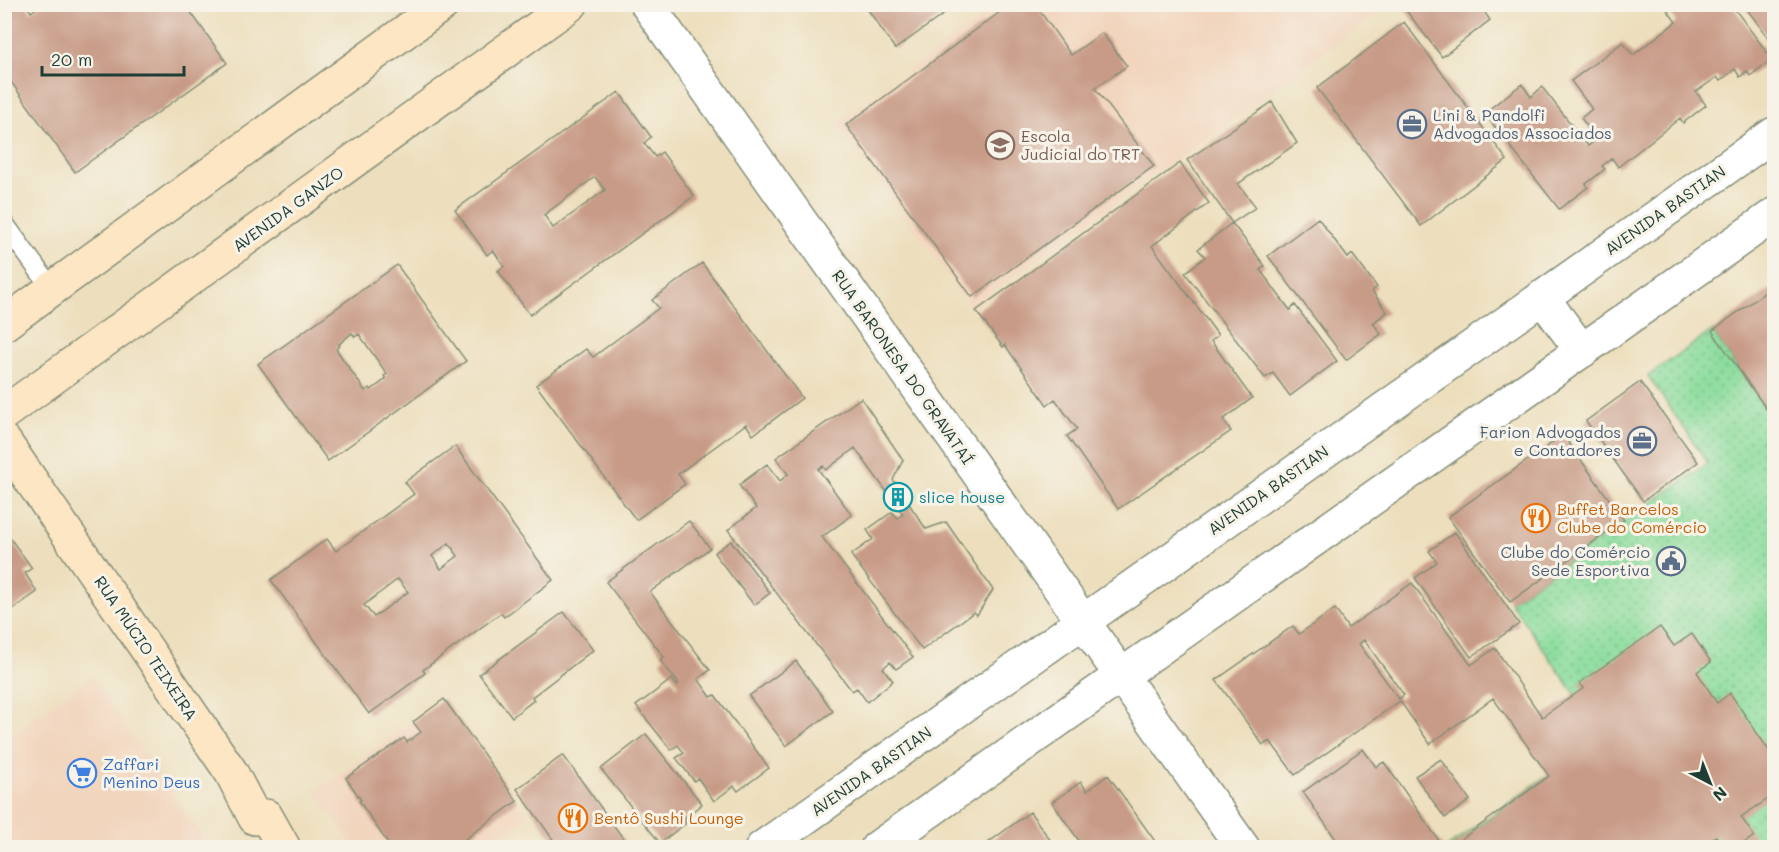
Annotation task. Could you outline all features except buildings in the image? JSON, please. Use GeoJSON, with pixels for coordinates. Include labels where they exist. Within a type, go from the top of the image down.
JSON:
{"type":"FeatureCollection","features":[{"type":"Feature","properties":{"kind":"street"},"geometry":{"type":"LineString","coordinates":[[4,324],[443,4]]}},
{"type":"Feature","properties":{"kind":"street","name":"RUA BARONESA DO GRAVATAÍ"},"geometry":{"type":"LineString","coordinates":[[647,4],[1243,848]]}},
{"type":"Feature","properties":{"kind":"street","name":"AVENIDA GANZO"},"geometry":{"type":"LineString","coordinates":[[4,413],[559,8]]}},
{"type":"Feature","properties":{"kind":"street","name":"AVENIDA BASTIAN"},"geometry":{"type":"LineString","coordinates":[[762,848],[1774,134]]}},
{"type":"Feature","properties":{"kind":"street"},"geometry":{"type":"LineString","coordinates":[[877,848],[1774,215]]}},
{"type":"Feature","properties":{"kind":"street"},"geometry":{"type":"LineString","coordinates":[[1542,297],[1582,351]]}},
{"type":"Feature","properties":{"kind":"street","name":"RUA MÚCIO TEIXEIRA"},"geometry":{"type":"LineString","coordinates":[[4,441],[231,772],[255,818],[266,816],[284,848]]}},
{"type":"Feature","properties":{"kind":"lane"},"geometry":{"type":"LineString","coordinates":[[4,223],[52,289]]}},
{"type":"Feature","properties":{"kind":"shaded area","name":"Escola Judicial do TRT"},"geometry":{"type":"Polygon","coordinates":[[[999,5],[1389,5],[971,308],[837,123],[999,5]]]}},
{"type":"Feature","properties":{"kind":"shaded area","name":"Zaffari Menino Deus"},"geometry":{"type":"Polygon","coordinates":[[[91,676],[211,847],[5,847],[5,739],[91,676]]]}},
{"type":"Feature","properties":{"kind":"shaded area"},"geometry":{"type":"Polygon","coordinates":[[[444,699],[528,817],[485,847],[354,847],[315,792],[444,699]]]}},
{"type":"Feature","properties":{"kind":"green space","name":"Clube do Comércio Sede Esportiva"},"geometry":{"type":"Polygon","coordinates":[[[1712,331],[1774,420],[1774,847],[1446,848],[1604,735],[1510,602],[1708,463],[1648,376],[1712,331]]]}},
{"type":"Feature","properties":{"kind":"place","name":"Lini & Pandolfi Advogados Associados"},"geometry":{"type":"Point","coordinates":[1412,124]}},
{"type":"Feature","properties":{"kind":"place","name":"Escola Judicial do TRT"},"geometry":{"type":"Point","coordinates":[1000,145]}},
{"type":"Feature","properties":{"kind":"place","name":"Farion Advogados e Contadores"},"geometry":{"type":"Point","coordinates":[1642,441]}},
{"type":"Feature","properties":{"kind":"place","name":"slice house"},"geometry":{"type":"Point","coordinates":[898,497]}},
{"type":"Feature","properties":{"kind":"place","name":"Buffet Barcelos Clube do Comércio"},"geometry":{"type":"Point","coordinates":[1536,518]}},
{"type":"Feature","properties":{"kind":"place","name":"Clube do Comércio Sede Esportiva"},"geometry":{"type":"Point","coordinates":[1671,561]}},
{"type":"Feature","properties":{"kind":"place","name":"Zaffari Menino Deus"},"geometry":{"type":"Point","coordinates":[82,773]}},
{"type":"Feature","properties":{"kind":"place","name":"Bentô Sushi Lounge"},"geometry":{"type":"Point","coordinates":[573,818]}}]}
